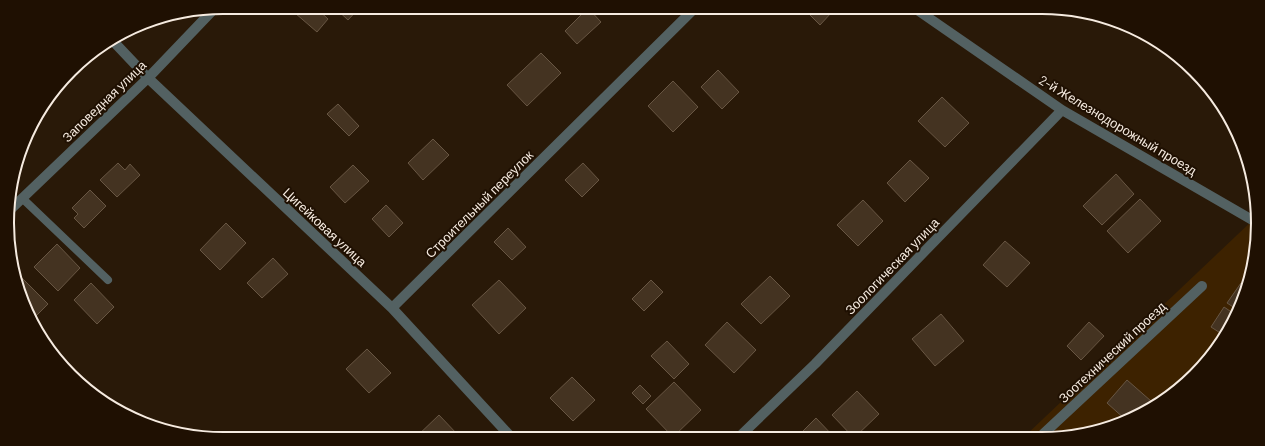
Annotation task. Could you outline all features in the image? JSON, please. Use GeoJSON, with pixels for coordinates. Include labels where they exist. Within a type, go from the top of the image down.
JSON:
{"type":"FeatureCollection","features":[{"type":"Feature","properties":{"kind":"street","name":"Заповедная улица"},"geometry":{"type":"LineString","coordinates":[[15,205],[148,78],[209,14]]}},
{"type":"Feature","properties":{"kind":"street","name":"Строительный переулок"},"geometry":{"type":"LineString","coordinates":[[392,308],[689,14]]}},
{"type":"Feature","properties":{"kind":"street","name":"2-й Железнодорожный проезд"},"geometry":{"type":"LineString","coordinates":[[923,14],[1062,110],[1251,219]]}},
{"type":"Feature","properties":{"kind":"street","name":"Цигейковая улица"},"geometry":{"type":"LineString","coordinates":[[115,44],[148,78],[392,308],[506,432]]}},
{"type":"Feature","properties":{"kind":"street","name":"Зоологическая улица"},"geometry":{"type":"LineString","coordinates":[[744,432],[815,364],[1062,110]]}},
{"type":"Feature","properties":{"kind":"street","name":"Зоотехнический проезд"},"geometry":{"type":"LineString","coordinates":[[1045,432],[1202,286]]}},
{"type":"Feature","properties":{"kind":"lane"},"geometry":{"type":"LineString","coordinates":[[22,198],[108,280]]}},
{"type":"Feature","properties":{"kind":"shaded area"},"geometry":{"type":"Polygon","coordinates":[[[1251,222],[1251,237],[1247,264],[1235,303],[1216,339],[1190,371],[1158,397],[1122,416],[1109,421],[1083,428],[1056,432],[1029,432],[1251,222]]]}},
{"type":"Feature","properties":{"kind":"building"},"geometry":{"type":"Polygon","coordinates":[[[296,14],[323,14],[328,19],[317,32],[296,14]]]}},
{"type":"Feature","properties":{"kind":"building"},"geometry":{"type":"Polygon","coordinates":[[[342,14],[354,14],[348,20],[342,14]]]}},
{"type":"Feature","properties":{"kind":"building"},"geometry":{"type":"Polygon","coordinates":[[[582,14],[594,14],[601,22],[577,44],[565,31],[582,14]]]}},
{"type":"Feature","properties":{"kind":"building"},"geometry":{"type":"Polygon","coordinates":[[[809,14],[830,14],[820,25],[809,14]]]}},
{"type":"Feature","properties":{"kind":"building"},"geometry":{"type":"Polygon","coordinates":[[[541,53],[561,73],[527,106],[507,85],[541,53]]]}},
{"type":"Feature","properties":{"kind":"building"},"geometry":{"type":"Polygon","coordinates":[[[718,70],[739,92],[722,109],[701,87],[718,70]]]}},
{"type":"Feature","properties":{"kind":"building"},"geometry":{"type":"Polygon","coordinates":[[[673,81],[698,107],[673,132],[648,106],[673,81]]]}},
{"type":"Feature","properties":{"kind":"building"},"geometry":{"type":"Polygon","coordinates":[[[942,97],[969,123],[945,147],[918,121],[942,97]]]}},
{"type":"Feature","properties":{"kind":"building"},"geometry":{"type":"Polygon","coordinates":[[[338,104],[359,126],[349,136],[327,114],[338,104]]]}},
{"type":"Feature","properties":{"kind":"building"},"geometry":{"type":"Polygon","coordinates":[[[433,139],[449,155],[423,180],[408,163],[433,139]]]}},
{"type":"Feature","properties":{"kind":"building"},"geometry":{"type":"Polygon","coordinates":[[[910,160],[929,178],[905,202],[887,183],[910,160]]]}},
{"type":"Feature","properties":{"kind":"building"},"geometry":{"type":"Polygon","coordinates":[[[118,163],[125,170],[130,164],[140,175],[117,197],[100,180],[118,163]]]}},
{"type":"Feature","properties":{"kind":"building"},"geometry":{"type":"Polygon","coordinates":[[[583,163],[599,180],[582,197],[565,180],[583,163]]]}},
{"type":"Feature","properties":{"kind":"building"},"geometry":{"type":"Polygon","coordinates":[[[353,165],[369,181],[345,203],[330,187],[353,165]]]}},
{"type":"Feature","properties":{"kind":"building"},"geometry":{"type":"Polygon","coordinates":[[[1116,174],[1134,194],[1102,225],[1083,206],[1116,174]]]}},
{"type":"Feature","properties":{"kind":"building"},"geometry":{"type":"Polygon","coordinates":[[[90,190],[106,206],[84,228],[74,218],[78,214],[72,208],[90,190]]]}},
{"type":"Feature","properties":{"kind":"building"},"geometry":{"type":"Polygon","coordinates":[[[1140,199],[1161,221],[1128,253],[1107,231],[1140,199]]]}},
{"type":"Feature","properties":{"kind":"building"},"geometry":{"type":"Polygon","coordinates":[[[863,200],[883,221],[858,246],[837,225],[863,200]]]}},
{"type":"Feature","properties":{"kind":"building"},"geometry":{"type":"Polygon","coordinates":[[[386,205],[403,223],[389,237],[372,219],[386,205]]]}},
{"type":"Feature","properties":{"kind":"building"},"geometry":{"type":"Polygon","coordinates":[[[226,223],[246,243],[220,270],[200,250],[226,223]]]}},
{"type":"Feature","properties":{"kind":"building"},"geometry":{"type":"Polygon","coordinates":[[[508,228],[526,247],[512,260],[494,242],[508,228]]]}},
{"type":"Feature","properties":{"kind":"building"},"geometry":{"type":"Polygon","coordinates":[[[1005,241],[1030,263],[1007,287],[983,265],[1005,241]]]}},
{"type":"Feature","properties":{"kind":"building"},"geometry":{"type":"Polygon","coordinates":[[[57,244],[80,268],[58,291],[34,267],[57,244]]]}},
{"type":"Feature","properties":{"kind":"building"},"geometry":{"type":"Polygon","coordinates":[[[273,258],[288,274],[262,298],[247,283],[273,258]]]}},
{"type":"Feature","properties":{"kind":"building"},"geometry":{"type":"Polygon","coordinates":[[[770,276],[790,296],[761,324],[741,304],[770,276]]]}},
{"type":"Feature","properties":{"kind":"building"},"geometry":{"type":"Polygon","coordinates":[[[21,279],[48,304],[36,316],[30,303],[21,279]]]}},
{"type":"Feature","properties":{"kind":"building"},"geometry":{"type":"Polygon","coordinates":[[[499,280],[526,308],[499,334],[472,305],[499,280]]]}},
{"type":"Feature","properties":{"kind":"building"},"geometry":{"type":"Polygon","coordinates":[[[651,280],[663,292],[644,311],[632,299],[651,280]]]}},
{"type":"Feature","properties":{"kind":"building"},"geometry":{"type":"Polygon","coordinates":[[[91,283],[114,307],[97,324],[74,300],[91,283]]]}},
{"type":"Feature","properties":{"kind":"building"},"geometry":{"type":"Polygon","coordinates":[[[1241,283],[1242,284],[1233,307],[1227,303],[1241,283]]]}},
{"type":"Feature","properties":{"kind":"building"},"geometry":{"type":"Polygon","coordinates":[[[1224,307],[1231,312],[1220,333],[1211,327],[1224,307]]]}},
{"type":"Feature","properties":{"kind":"building"},"geometry":{"type":"Polygon","coordinates":[[[941,314],[964,341],[935,366],[912,339],[941,314]]]}},
{"type":"Feature","properties":{"kind":"building"},"geometry":{"type":"Polygon","coordinates":[[[727,322],[756,350],[734,373],[705,345],[727,322]]]}},
{"type":"Feature","properties":{"kind":"building"},"geometry":{"type":"Polygon","coordinates":[[[1089,322],[1104,336],[1081,360],[1067,346],[1089,322]]]}},
{"type":"Feature","properties":{"kind":"building"},"geometry":{"type":"Polygon","coordinates":[[[667,341],[689,364],[674,379],[651,356],[667,341]]]}},
{"type":"Feature","properties":{"kind":"building"},"geometry":{"type":"Polygon","coordinates":[[[367,349],[391,373],[369,393],[346,369],[367,349]]]}},
{"type":"Feature","properties":{"kind":"building"},"geometry":{"type":"Polygon","coordinates":[[[572,377],[595,400],[573,421],[550,398],[572,377]]]}},
{"type":"Feature","properties":{"kind":"building"},"geometry":{"type":"Polygon","coordinates":[[[1127,380],[1151,401],[1122,416],[1107,403],[1127,380]]]}},
{"type":"Feature","properties":{"kind":"building"},"geometry":{"type":"Polygon","coordinates":[[[674,382],[701,410],[678,432],[668,432],[646,409],[674,382]]]}},
{"type":"Feature","properties":{"kind":"building"},"geometry":{"type":"Polygon","coordinates":[[[640,385],[651,396],[643,404],[632,393],[640,385]]]}},
{"type":"Feature","properties":{"kind":"building"},"geometry":{"type":"Polygon","coordinates":[[[857,391],[879,414],[860,432],[848,432],[832,415],[857,391]]]}},
{"type":"Feature","properties":{"kind":"building"},"geometry":{"type":"Polygon","coordinates":[[[439,415],[455,432],[421,432],[439,415]]]}},
{"type":"Feature","properties":{"kind":"building"},"geometry":{"type":"Polygon","coordinates":[[[816,418],[829,432],[802,432],[816,418]]]}}]}
